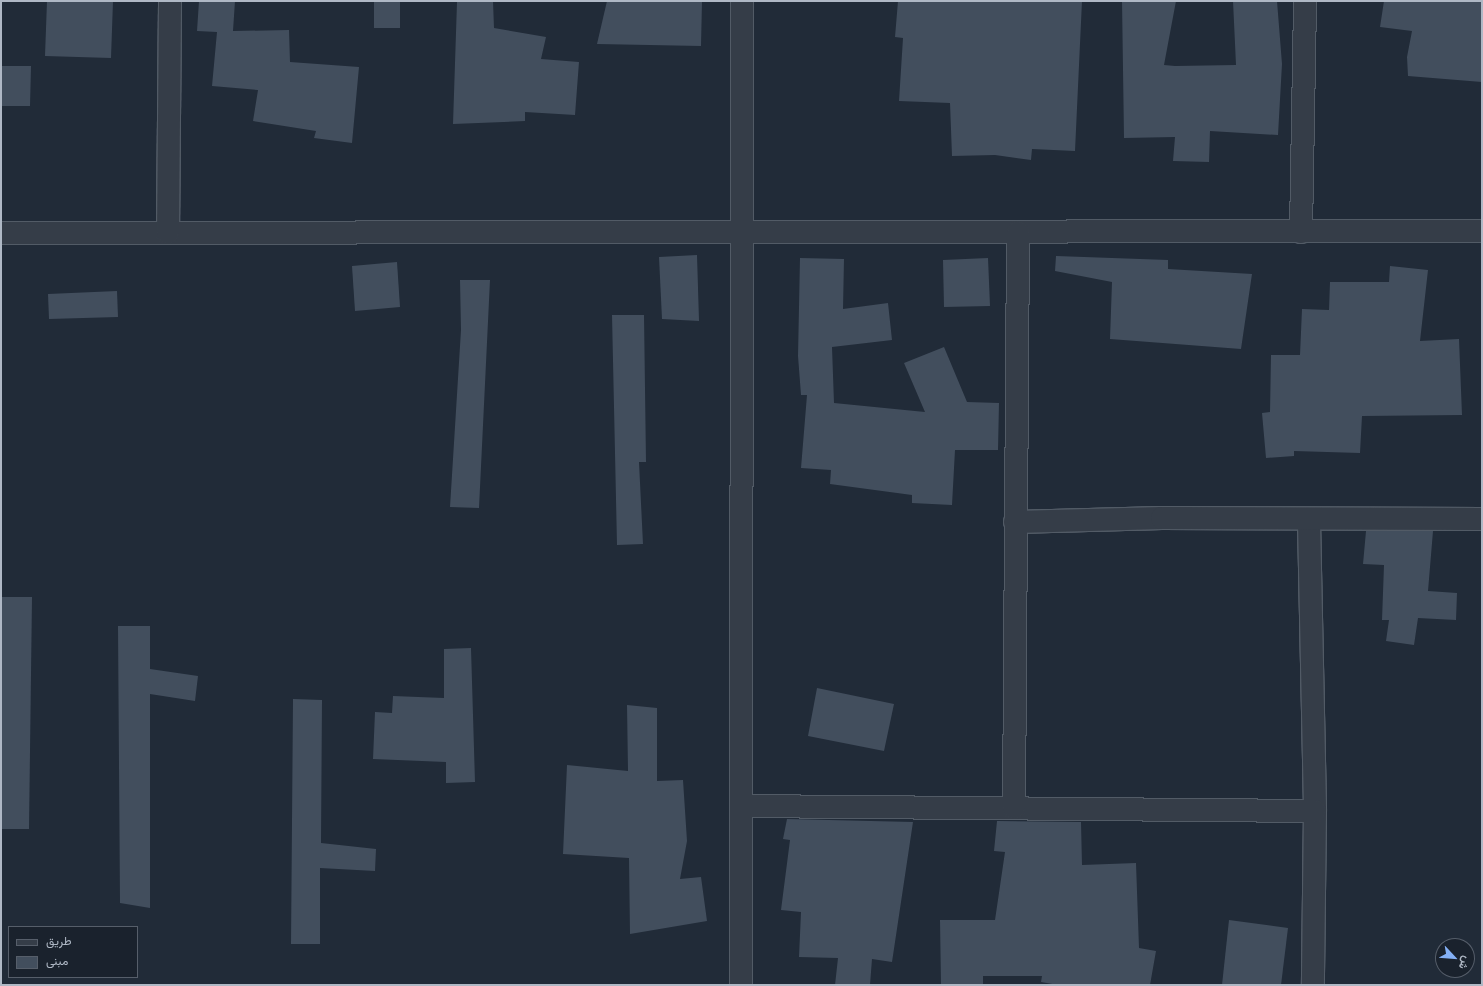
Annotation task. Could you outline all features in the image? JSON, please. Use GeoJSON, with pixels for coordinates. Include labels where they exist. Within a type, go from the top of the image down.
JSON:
{"type":"FeatureCollection","features":[{"type":"Feature","properties":{"kind":"street"},"geometry":{"type":"LineString","coordinates":[[168,233],[170,1]]}},
{"type":"Feature","properties":{"kind":"street"},"geometry":{"type":"LineString","coordinates":[[741,985],[742,1]]}},
{"type":"Feature","properties":{"kind":"street"},"geometry":{"type":"LineString","coordinates":[[1301,232],[1305,1]]}},
{"type":"Feature","properties":{"kind":"street"},"geometry":{"type":"LineString","coordinates":[[1,233],[1482,231]]}},
{"type":"Feature","properties":{"kind":"street"},"geometry":{"type":"LineString","coordinates":[[1014,808],[1018,232]]}},
{"type":"Feature","properties":{"kind":"street"},"geometry":{"type":"LineString","coordinates":[[1015,522],[1162,518],[1309,520],[1482,519]]}},
{"type":"Feature","properties":{"kind":"street"},"geometry":{"type":"LineString","coordinates":[[1309,520],[1315,811],[1313,985]]}},
{"type":"Feature","properties":{"kind":"street"},"geometry":{"type":"LineString","coordinates":[[741,806],[1315,811]]}},
{"type":"Feature","properties":{"kind":"building"},"geometry":{"type":"Polygon","coordinates":[[[47,1],[113,1],[111,58],[45,56],[47,1]]]}},
{"type":"Feature","properties":{"kind":"building"},"geometry":{"type":"Polygon","coordinates":[[[199,1],[235,1],[233,31],[289,30],[290,62],[359,67],[352,143],[314,138],[316,131],[253,121],[258,90],[212,86],[217,32],[197,31],[199,1]]]}},
{"type":"Feature","properties":{"kind":"building"},"geometry":{"type":"Polygon","coordinates":[[[374,1],[400,1],[400,28],[374,28],[374,1]]]}},
{"type":"Feature","properties":{"kind":"building"},"geometry":{"type":"Polygon","coordinates":[[[493,1],[494,28],[546,37],[541,59],[579,62],[575,115],[525,112],[525,121],[453,124],[457,2],[493,1]]]}},
{"type":"Feature","properties":{"kind":"building"},"geometry":{"type":"Polygon","coordinates":[[[607,1],[702,1],[701,46],[597,44],[607,1]]]}},
{"type":"Feature","properties":{"kind":"building"},"geometry":{"type":"Polygon","coordinates":[[[898,1],[1082,1],[1075,151],[1032,149],[1031,160],[995,155],[952,156],[950,103],[899,101],[903,38],[895,37],[898,1]]]}},
{"type":"Feature","properties":{"kind":"building"},"geometry":{"type":"Polygon","coordinates":[[[1122,1],[1176,1],[1164,65],[1175,66],[1236,65],[1233,1],[1277,1],[1282,64],[1278,135],[1210,131],[1209,162],[1173,161],[1175,137],[1124,138],[1122,1]]]}},
{"type":"Feature","properties":{"kind":"building"},"geometry":{"type":"Polygon","coordinates":[[[1384,1],[1482,1],[1482,82],[1408,76],[1407,57],[1412,31],[1380,27],[1384,1]]]}},
{"type":"Feature","properties":{"kind":"building"},"geometry":{"type":"Polygon","coordinates":[[[1,66],[31,66],[30,106],[1,106],[1,66]]]}},
{"type":"Feature","properties":{"kind":"building"},"geometry":{"type":"Polygon","coordinates":[[[697,255],[699,321],[662,319],[659,257],[697,255]]]}},
{"type":"Feature","properties":{"kind":"building"},"geometry":{"type":"Polygon","coordinates":[[[1056,256],[1168,260],[1168,269],[1252,274],[1241,349],[1110,339],[1112,282],[1055,271],[1056,256]]]}},
{"type":"Feature","properties":{"kind":"building"},"geometry":{"type":"Polygon","coordinates":[[[800,258],[844,259],[843,309],[888,303],[892,340],[832,347],[834,403],[925,412],[904,363],[944,347],[967,402],[999,403],[998,450],[955,450],[952,505],[912,503],[912,495],[830,484],[831,470],[801,468],[807,395],[801,395],[798,356],[800,258]]]}},
{"type":"Feature","properties":{"kind":"building"},"geometry":{"type":"Polygon","coordinates":[[[988,258],[990,306],[944,307],[943,260],[988,258]]]}},
{"type":"Feature","properties":{"kind":"building"},"geometry":{"type":"Polygon","coordinates":[[[397,262],[400,307],[355,311],[352,266],[397,262]]]}},
{"type":"Feature","properties":{"kind":"building"},"geometry":{"type":"Polygon","coordinates":[[[1390,266],[1428,270],[1420,341],[1459,339],[1462,415],[1362,416],[1360,453],[1294,451],[1294,456],[1266,458],[1262,413],[1270,412],[1271,355],[1300,355],[1302,309],[1329,310],[1330,282],[1389,282],[1390,266]]]}},
{"type":"Feature","properties":{"kind":"building"},"geometry":{"type":"Polygon","coordinates":[[[460,280],[490,280],[479,508],[450,507],[461,330],[460,280]]]}},
{"type":"Feature","properties":{"kind":"building"},"geometry":{"type":"Polygon","coordinates":[[[117,291],[118,317],[49,319],[48,294],[117,291]]]}},
{"type":"Feature","properties":{"kind":"building"},"geometry":{"type":"Polygon","coordinates":[[[612,315],[644,315],[646,462],[639,462],[643,544],[617,545],[612,315]]]}},
{"type":"Feature","properties":{"kind":"building"},"geometry":{"type":"Polygon","coordinates":[[[1366,531],[1433,531],[1428,591],[1457,593],[1456,620],[1418,618],[1414,645],[1386,641],[1389,620],[1382,620],[1384,565],[1363,564],[1366,531]]]}},
{"type":"Feature","properties":{"kind":"building"},"geometry":{"type":"Polygon","coordinates":[[[1,597],[32,597],[29,829],[1,829],[1,597]]]}},
{"type":"Feature","properties":{"kind":"building"},"geometry":{"type":"Polygon","coordinates":[[[118,626],[150,626],[150,669],[198,676],[195,701],[150,694],[150,908],[120,903],[118,626]]]}},
{"type":"Feature","properties":{"kind":"building"},"geometry":{"type":"Polygon","coordinates":[[[471,648],[475,782],[446,783],[446,762],[373,759],[375,712],[392,713],[393,696],[444,698],[444,649],[471,648]]]}},
{"type":"Feature","properties":{"kind":"building"},"geometry":{"type":"Polygon","coordinates":[[[817,688],[894,704],[884,751],[808,736],[817,688]]]}},
{"type":"Feature","properties":{"kind":"building"},"geometry":{"type":"Polygon","coordinates":[[[293,699],[322,700],[321,843],[376,849],[375,871],[320,868],[320,944],[291,944],[293,699]]]}},
{"type":"Feature","properties":{"kind":"building"},"geometry":{"type":"Polygon","coordinates":[[[627,705],[657,708],[657,781],[683,780],[687,841],[680,879],[701,877],[707,921],[630,934],[629,858],[563,854],[567,765],[628,771],[627,705]]]}},
{"type":"Feature","properties":{"kind":"building"},"geometry":{"type":"Polygon","coordinates":[[[787,819],[913,822],[892,962],[872,959],[870,985],[835,985],[838,958],[799,957],[801,912],[781,910],[790,840],[783,839],[787,819]]]}},
{"type":"Feature","properties":{"kind":"building"},"geometry":{"type":"Polygon","coordinates":[[[997,821],[1081,822],[1082,865],[1136,863],[1139,948],[1156,951],[1150,985],[1058,985],[1041,982],[1042,976],[983,976],[983,985],[941,985],[940,920],[995,920],[1005,852],[994,851],[997,821]]]}},
{"type":"Feature","properties":{"kind":"building"},"geometry":{"type":"Polygon","coordinates":[[[1229,920],[1288,928],[1281,985],[1222,985],[1229,920]]]}}]}
